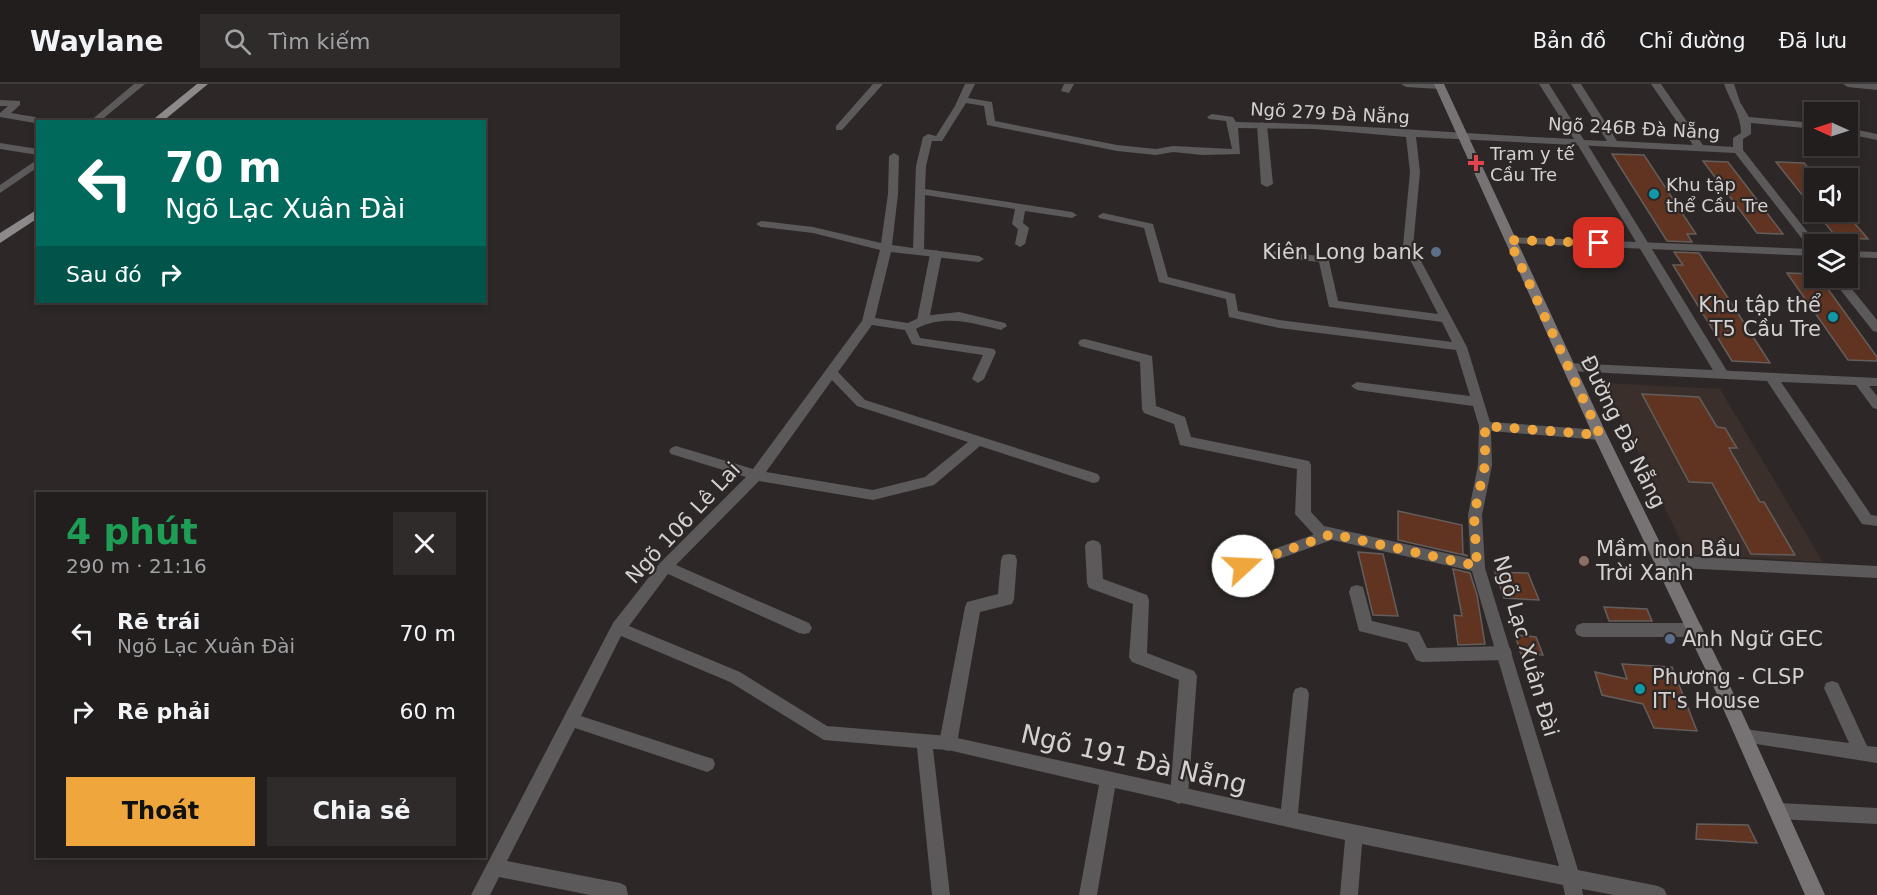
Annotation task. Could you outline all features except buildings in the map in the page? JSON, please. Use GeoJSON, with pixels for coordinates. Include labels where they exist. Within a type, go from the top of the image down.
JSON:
{"type":"FeatureCollection","features":[{"type":"Feature","properties":{"kind":"main road"},"geometry":{"type":"LineString","coordinates":[[158,120],[203,84]]}},
{"type":"Feature","properties":{"kind":"main road","name":"Đường Đà Nẵng"},"geometry":{"type":"LineString","coordinates":[[1439,85],[1568,367],[1695,630],[1815,895]]}},
{"type":"Feature","properties":{"kind":"main road"},"geometry":{"type":"LineString","coordinates":[[0,239],[36,213]]}},
{"type":"Feature","properties":{"kind":"street"},"geometry":{"type":"LineString","coordinates":[[1262,125],[1267,184]]}},
{"type":"Feature","properties":{"kind":"street"},"geometry":{"type":"LineString","coordinates":[[1581,142],[1722,374]]}},
{"type":"Feature","properties":{"kind":"street"},"geometry":{"type":"LineString","coordinates":[[923,320],[936,254]]}},
{"type":"Feature","properties":{"kind":"street"},"geometry":{"type":"LineString","coordinates":[[1085,342],[1147,359],[1149,409],[1180,421],[1185,441],[1304,465],[1303,514],[1319,531],[1477,566]]}},
{"type":"Feature","properties":{"kind":"street"},"geometry":{"type":"LineString","coordinates":[[1093,546],[1095,583],[1141,600],[1138,657],[1188,676],[1179,795]]}},
{"type":"Feature","properties":{"kind":"street"},"geometry":{"type":"LineString","coordinates":[[948,743],[973,608],[1006,599],[1009,560]]}},
{"type":"Feature","properties":{"kind":"street"},"geometry":{"type":"LineString","coordinates":[[1357,592],[1365,626],[1413,637],[1422,655],[1504,653]]}},
{"type":"Feature","properties":{"kind":"street"},"geometry":{"type":"LineString","coordinates":[[1583,630],[1695,630]]}},
{"type":"Feature","properties":{"kind":"lane"},"geometry":{"type":"LineString","coordinates":[[95,120],[140,84]]}},
{"type":"Feature","properties":{"kind":"lane"},"geometry":{"type":"LineString","coordinates":[[839,128],[878,84]]}},
{"type":"Feature","properties":{"kind":"lane"},"geometry":{"type":"LineString","coordinates":[[918,252],[921,166],[928,137],[939,138],[970,84]]}},
{"type":"Feature","properties":{"kind":"lane"},"geometry":{"type":"LineString","coordinates":[[1406,84],[1439,85]]}},
{"type":"Feature","properties":{"kind":"lane"},"geometry":{"type":"LineString","coordinates":[[1544,84],[1581,142]]}},
{"type":"Feature","properties":{"kind":"lane"},"geometry":{"type":"LineString","coordinates":[[1576,84],[1613,143]]}},
{"type":"Feature","properties":{"kind":"lane"},"geometry":{"type":"LineString","coordinates":[[1656,84],[1700,148]]}},
{"type":"Feature","properties":{"kind":"lane"},"geometry":{"type":"LineString","coordinates":[[1728,84],[1746,120]]}},
{"type":"Feature","properties":{"kind":"lane"},"geometry":{"type":"LineString","coordinates":[[1848,84],[1877,87]]}},
{"type":"Feature","properties":{"kind":"lane","name":"Ngõ 279 Đà Nẵng"},"geometry":{"type":"LineString","coordinates":[[963,99],[989,105],[990,123],[1117,148],[1156,152],[1173,149],[1237,152],[1233,125],[1315,126],[1462,136]]}},
{"type":"Feature","properties":{"kind":"lane"},"geometry":{"type":"LineString","coordinates":[[0,103],[17,103],[3,115],[35,120]]}},
{"type":"Feature","properties":{"kind":"lane"},"geometry":{"type":"LineString","coordinates":[[1212,117],[1230,119],[1233,125]]}},
{"type":"Feature","properties":{"kind":"lane","name":"Ngõ 246B Đà Nẵng"},"geometry":{"type":"LineString","coordinates":[[1462,136],[1738,150],[1738,138],[1746,134],[1746,120],[1804,125]]}},
{"type":"Feature","properties":{"kind":"lane"},"geometry":{"type":"LineString","coordinates":[[1858,133],[1877,137]]}},
{"type":"Feature","properties":{"kind":"lane","name":"Ngõ Lạc Xuân Đài"},"geometry":{"type":"LineString","coordinates":[[1410,134],[1415,172],[1408,246],[1461,347],[1485,426],[1485,465],[1474,515],[1477,566],[1571,876],[1574,895]]}},
{"type":"Feature","properties":{"kind":"lane"},"geometry":{"type":"LineString","coordinates":[[0,146],[36,152]]}},
{"type":"Feature","properties":{"kind":"lane"},"geometry":{"type":"LineString","coordinates":[[1738,150],[1804,237]]}},
{"type":"Feature","properties":{"kind":"lane","name":"Ngõ 106 Lê Lai"},"geometry":{"type":"LineString","coordinates":[[480,895],[618,628],[665,567],[756,475],[868,321],[886,248],[893,194],[894,156]]}},
{"type":"Feature","properties":{"kind":"lane"},"geometry":{"type":"LineString","coordinates":[[0,190],[36,163]]}},
{"type":"Feature","properties":{"kind":"lane"},"geometry":{"type":"LineString","coordinates":[[920,191],[1072,215]]}},
{"type":"Feature","properties":{"kind":"lane"},"geometry":{"type":"LineString","coordinates":[[1020,244],[1024,228],[1017,224],[1021,207]]}},
{"type":"Feature","properties":{"kind":"lane"},"geometry":{"type":"LineString","coordinates":[[1103,216],[1149,226],[1163,279],[1231,297],[1233,314],[1279,324],[1461,347]]}},
{"type":"Feature","properties":{"kind":"lane"},"geometry":{"type":"LineString","coordinates":[[761,224],[813,230],[886,248],[979,259]]}},
{"type":"Feature","properties":{"kind":"lane"},"geometry":{"type":"LineString","coordinates":[[1509,240],[1804,251]]}},
{"type":"Feature","properties":{"kind":"lane"},"geometry":{"type":"LineString","coordinates":[[1275,254],[1324,260],[1334,304],[1447,320]]}},
{"type":"Feature","properties":{"kind":"lane"},"geometry":{"type":"LineString","coordinates":[[1858,254],[1876,255]]}},
{"type":"Feature","properties":{"kind":"lane"},"geometry":{"type":"LineString","coordinates":[[1845,288],[1877,328]]}},
{"type":"Feature","properties":{"kind":"lane"},"geometry":{"type":"LineString","coordinates":[[868,321],[909,327],[923,320],[959,316],[1001,326]]}},
{"type":"Feature","properties":{"kind":"lane"},"geometry":{"type":"LineString","coordinates":[[909,327],[916,341],[990,352],[978,379]]}},
{"type":"Feature","properties":{"kind":"lane"},"geometry":{"type":"LineString","coordinates":[[1568,367],[1877,382]]}},
{"type":"Feature","properties":{"kind":"lane"},"geometry":{"type":"LineString","coordinates":[[831,372],[861,403],[1093,478]]}},
{"type":"Feature","properties":{"kind":"lane"},"geometry":{"type":"LineString","coordinates":[[1771,377],[1867,520],[1877,520]]}},
{"type":"Feature","properties":{"kind":"lane"},"geometry":{"type":"LineString","coordinates":[[1859,381],[1877,405]]}},
{"type":"Feature","properties":{"kind":"lane"},"geometry":{"type":"LineString","coordinates":[[1357,386],[1478,402]]}},
{"type":"Feature","properties":{"kind":"lane"},"geometry":{"type":"LineString","coordinates":[[1485,426],[1600,435]]}},
{"type":"Feature","properties":{"kind":"lane"},"geometry":{"type":"LineString","coordinates":[[676,451],[756,475],[873,495],[929,481],[978,441]]}},
{"type":"Feature","properties":{"kind":"lane"},"geometry":{"type":"LineString","coordinates":[[1243,566],[1332,534]]}},
{"type":"Feature","properties":{"kind":"lane"},"geometry":{"type":"LineString","coordinates":[[1661,561],[1877,572]]}},
{"type":"Feature","properties":{"kind":"lane"},"geometry":{"type":"LineString","coordinates":[[665,567],[804,628]]}},
{"type":"Feature","properties":{"kind":"lane","name":"Ngõ 191 Đà Nẵng"},"geometry":{"type":"LineString","coordinates":[[618,628],[735,677],[824,733],[948,743],[1353,834],[1658,895]]}},
{"type":"Feature","properties":{"kind":"lane"},"geometry":{"type":"LineString","coordinates":[[1832,688],[1870,754]]}},
{"type":"Feature","properties":{"kind":"lane"},"geometry":{"type":"LineString","coordinates":[[1289,819],[1301,694]]}},
{"type":"Feature","properties":{"kind":"lane"},"geometry":{"type":"LineString","coordinates":[[572,720],[707,764]]}},
{"type":"Feature","properties":{"kind":"lane"},"geometry":{"type":"LineString","coordinates":[[1744,736],[1870,754]]}},
{"type":"Feature","properties":{"kind":"lane"},"geometry":{"type":"LineString","coordinates":[[924,740],[941,895]]}},
{"type":"Feature","properties":{"kind":"lane"},"geometry":{"type":"LineString","coordinates":[[1088,895],[1108,780]]}},
{"type":"Feature","properties":{"kind":"lane"},"geometry":{"type":"LineString","coordinates":[[1778,811],[1877,816]]}},
{"type":"Feature","properties":{"kind":"lane"},"geometry":{"type":"LineString","coordinates":[[1349,895],[1353,834]]}},
{"type":"Feature","properties":{"kind":"lane"},"geometry":{"type":"LineString","coordinates":[[495,867],[620,891]]}},
{"type":"Feature","properties":{"kind":"shaded area"},"geometry":{"type":"Polygon","coordinates":[[[1605,383],[1720,389],[1823,562],[1687,554],[1605,383]]]}},
{"type":"Feature","properties":{"kind":"place","name":"Trạm y tế Cầu Tre"},"geometry":{"type":"Point","coordinates":[1476,163]}},
{"type":"Feature","properties":{"kind":"place","name":"Khu tập thể Cầu Tre"},"geometry":{"type":"Point","coordinates":[1654,194]}},
{"type":"Feature","properties":{"kind":"place","name":"Kiên Long bank"},"geometry":{"type":"Point","coordinates":[1436,252]}},
{"type":"Feature","properties":{"kind":"place","name":"Khu tập thể T5 Cầu Tre"},"geometry":{"type":"Point","coordinates":[1833,317]}},
{"type":"Feature","properties":{"kind":"place","name":"Mầm non Bầu Trời Xanh"},"geometry":{"type":"Point","coordinates":[1584,561]}},
{"type":"Feature","properties":{"kind":"place","name":"Anh Ngữ GEC"},"geometry":{"type":"Point","coordinates":[1670,639]}},
{"type":"Feature","properties":{"kind":"place","name":"Phương - CLSP IT's House"},"geometry":{"type":"Point","coordinates":[1640,689]}},
{"type":"Feature","properties":{"kind":"route"},"geometry":{"type":"LineString","coordinates":[[1243,566],[1332,534],[1477,566],[1474,515],[1485,465],[1485,426],[1600,435],[1509,240],[1599,243]]}}]}
